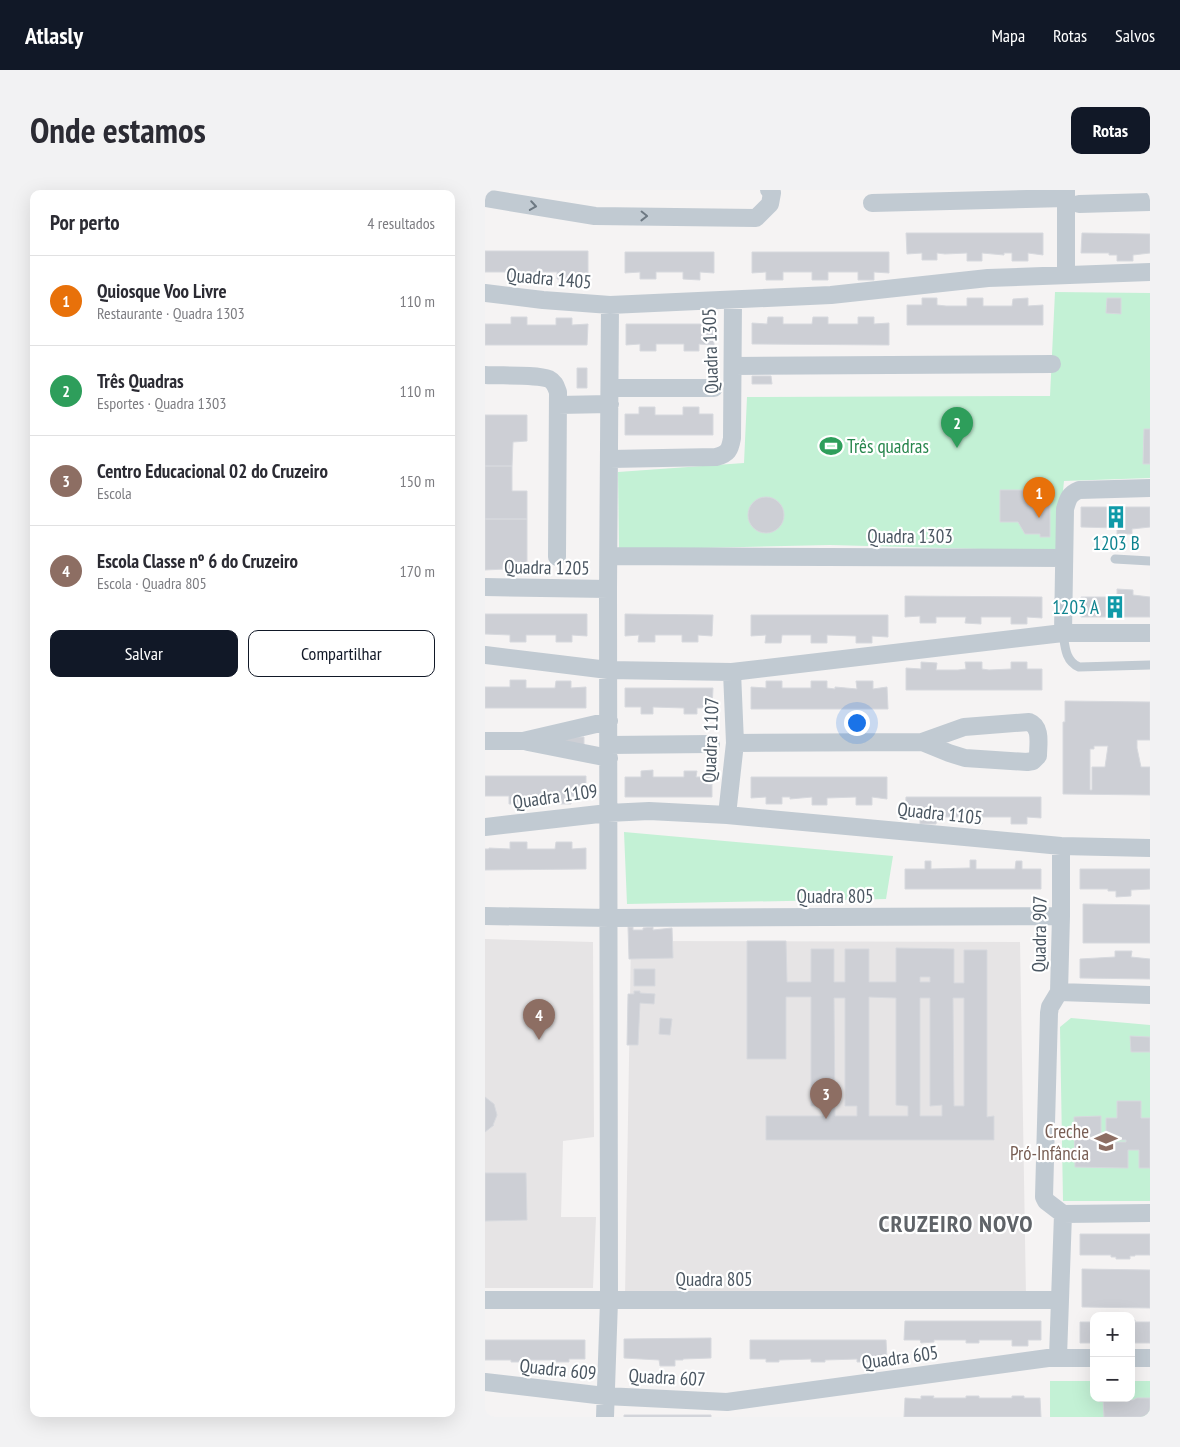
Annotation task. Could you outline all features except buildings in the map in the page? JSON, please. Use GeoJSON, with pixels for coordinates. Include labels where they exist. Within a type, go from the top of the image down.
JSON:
{"type":"FeatureCollection","features":[{"type":"Feature","properties":{"kind":"street"},"geometry":{"type":"LineString","coordinates":[[485,193],[506,190]]}},
{"type":"Feature","properties":{"kind":"street"},"geometry":{"type":"LineString","coordinates":[[485,198],[595,216],[756,218],[770,204],[772,193],[769,190]]}},
{"type":"Feature","properties":{"kind":"street"},"geometry":{"type":"LineString","coordinates":[[1066,275],[1070,198]]}},
{"type":"Feature","properties":{"kind":"street"},"geometry":{"type":"LineString","coordinates":[[872,203],[1070,198],[1150,202]]}},
{"type":"Feature","properties":{"kind":"street"},"geometry":{"type":"LineString","coordinates":[[733,300],[831,295],[988,278],[1150,272]]}},
{"type":"Feature","properties":{"kind":"street","name":"Quadra 1405"},"geometry":{"type":"LineString","coordinates":[[485,293],[610,305]]}},
{"type":"Feature","properties":{"kind":"street","name":"Quadra 1305"},"geometry":{"type":"LineString","coordinates":[[609,459],[716,457],[726,454],[730,450],[733,438],[734,366],[733,300],[610,305]]}},
{"type":"Feature","properties":{"kind":"street"},"geometry":{"type":"LineString","coordinates":[[609,556],[610,305]]}},
{"type":"Feature","properties":{"kind":"street"},"geometry":{"type":"LineString","coordinates":[[734,366],[1052,364]]}},
{"type":"Feature","properties":{"kind":"street"},"geometry":{"type":"LineString","coordinates":[[485,375],[536,377],[549,379],[555,384],[558,392],[557,557]]}},
{"type":"Feature","properties":{"kind":"street","name":"Quadra 1305"},"geometry":{"type":"LineString","coordinates":[[558,405],[610,396],[714,388]]}},
{"type":"Feature","properties":{"kind":"street"},"geometry":{"type":"LineString","coordinates":[[1063,633],[1065,509],[1068,498],[1072,493],[1079,490],[1150,488]]}},
{"type":"Feature","properties":{"kind":"street","name":"Quadra 1303"},"geometry":{"type":"LineString","coordinates":[[609,556],[1064,558]]}},
{"type":"Feature","properties":{"kind":"street","name":"Quadra 1205"},"geometry":{"type":"LineString","coordinates":[[609,556],[609,670]]}},
{"type":"Feature","properties":{"kind":"street","name":"Quadra 1205"},"geometry":{"type":"LineString","coordinates":[[485,587],[608,589]]}},
{"type":"Feature","properties":{"kind":"street"},"geometry":{"type":"LineString","coordinates":[[732,672],[1063,633],[1150,633]]}},
{"type":"Feature","properties":{"kind":"street"},"geometry":{"type":"LineString","coordinates":[[485,655],[609,670]]}},
{"type":"Feature","properties":{"kind":"street","name":"Quadra 1107"},"geometry":{"type":"LineString","coordinates":[[609,670],[732,672],[735,743],[727,815]]}},
{"type":"Feature","properties":{"kind":"street","name":"Quadra 1109"},"geometry":{"type":"LineString","coordinates":[[485,827],[608,813],[609,670]]}},
{"type":"Feature","properties":{"kind":"street","name":"Quadra 1109"},"geometry":{"type":"LineString","coordinates":[[523,741],[609,722]]}},
{"type":"Feature","properties":{"kind":"street"},"geometry":{"type":"LineString","coordinates":[[735,743],[922,742],[963,727],[1029,722],[1035,724],[1038,730],[1038,756],[1033,761],[1027,762],[965,758],[922,742]]}},
{"type":"Feature","properties":{"kind":"street","name":"Quadra 1109"},"geometry":{"type":"LineString","coordinates":[[485,741],[523,741],[609,752]]}},
{"type":"Feature","properties":{"kind":"street","name":"Quadra 1107"},"geometry":{"type":"LineString","coordinates":[[609,752],[711,744]]}},
{"type":"Feature","properties":{"kind":"street"},"geometry":{"type":"LineString","coordinates":[[605,1396],[609,1301],[608,813],[649,811],[727,815]]}},
{"type":"Feature","properties":{"kind":"street","name":"Quadra 1105"},"geometry":{"type":"LineString","coordinates":[[727,815],[1061,846],[1150,848]]}},
{"type":"Feature","properties":{"kind":"street","name":"Quadra 907"},"geometry":{"type":"LineString","coordinates":[[1061,846],[1059,992],[1150,995]]}},
{"type":"Feature","properties":{"kind":"street","name":"Quadra 805"},"geometry":{"type":"LineString","coordinates":[[485,916],[609,918],[1061,916]]}},
{"type":"Feature","properties":{"kind":"street"},"geometry":{"type":"LineString","coordinates":[[1059,992],[1050,1007],[1049,1013],[1043,1192],[1046,1201],[1063,1214],[1150,1213]]}},
{"type":"Feature","properties":{"kind":"street"},"geometry":{"type":"LineString","coordinates":[[1058,1357],[1063,1214]]}},
{"type":"Feature","properties":{"kind":"street","name":"Quadra 805"},"geometry":{"type":"LineString","coordinates":[[485,1300],[1059,1300]]}},
{"type":"Feature","properties":{"kind":"street","name":"Quadra 605"},"geometry":{"type":"LineString","coordinates":[[727,1409],[1058,1357],[1090,1358]]}},
{"type":"Feature","properties":{"kind":"street"},"geometry":{"type":"LineString","coordinates":[[1135,1358],[1150,1358]]}},
{"type":"Feature","properties":{"kind":"street","name":"Quadra 609"},"geometry":{"type":"LineString","coordinates":[[485,1382],[605,1396],[605,1417]]}},
{"type":"Feature","properties":{"kind":"street","name":"Quadra 607"},"geometry":{"type":"LineString","coordinates":[[605,1396],[727,1409]]}},
{"type":"Feature","properties":{"kind":"lane"},"geometry":{"type":"LineString","coordinates":[[1115,559],[1150,561]]}},
{"type":"Feature","properties":{"kind":"lane"},"geometry":{"type":"LineString","coordinates":[[1063,633],[1070,661],[1079,667],[1150,665]]}},
{"type":"Feature","properties":{"kind":"shaded area"},"geometry":{"type":"Polygon","coordinates":[[[485,939],[593,942],[594,1137],[563,1141],[561,1217],[596,1217],[593,1288],[485,1288],[485,939]]]}},
{"type":"Feature","properties":{"kind":"shaded area"},"geometry":{"type":"Polygon","coordinates":[[[631,941],[1020,942],[1026,1296],[625,1297],[631,941]]]}},
{"type":"Feature","properties":{"kind":"green space"},"geometry":{"type":"Polygon","coordinates":[[[1055,292],[1150,293],[1150,478],[1064,481],[1057,551],[830,545],[619,550],[618,472],[744,463],[747,397],[1050,396],[1055,292]]]}},
{"type":"Feature","properties":{"kind":"green space"},"geometry":{"type":"Polygon","coordinates":[[[624,832],[893,856],[886,899],[627,904],[624,832]]]}},
{"type":"Feature","properties":{"kind":"green space"},"geometry":{"type":"Polygon","coordinates":[[[1071,1018],[1150,1025],[1150,1201],[1063,1201],[1060,1027],[1071,1018]]]}},
{"type":"Feature","properties":{"kind":"green space"},"geometry":{"type":"Polygon","coordinates":[[[1050,1381],[1090,1381],[1090,1402],[1135,1402],[1135,1381],[1150,1381],[1150,1417],[1050,1417],[1050,1381]]]}},
{"type":"Feature","properties":{"kind":"place","name":"Três quadras"},"geometry":{"type":"Point","coordinates":[831,446]}},
{"type":"Feature","properties":{"kind":"place","name":"Três Quadras"},"geometry":{"type":"Point","coordinates":[957,448]}},
{"type":"Feature","properties":{"kind":"place","name":"1203 B"},"geometry":{"type":"Point","coordinates":[1116,517]}},
{"type":"Feature","properties":{"kind":"place","name":"Quiosque Voo Livre"},"geometry":{"type":"Point","coordinates":[1039,518]}},
{"type":"Feature","properties":{"kind":"place","name":"1203 A"},"geometry":{"type":"Point","coordinates":[1115,607]}},
{"type":"Feature","properties":{"kind":"place","name":"Escola Classe nº 6 do Cruzeiro"},"geometry":{"type":"Point","coordinates":[539,1040]}},
{"type":"Feature","properties":{"kind":"place","name":"Centro Educacional 02 do Cruzeiro"},"geometry":{"type":"Point","coordinates":[826,1119]}},
{"type":"Feature","properties":{"kind":"place","name":"Creche Pró-Infância"},"geometry":{"type":"Point","coordinates":[1106,1142]}},
{"type":"Feature","properties":{"kind":"district","name":"CRUZEIRO NOVO"},"geometry":{"type":"Point","coordinates":[956,1223]}}]}
